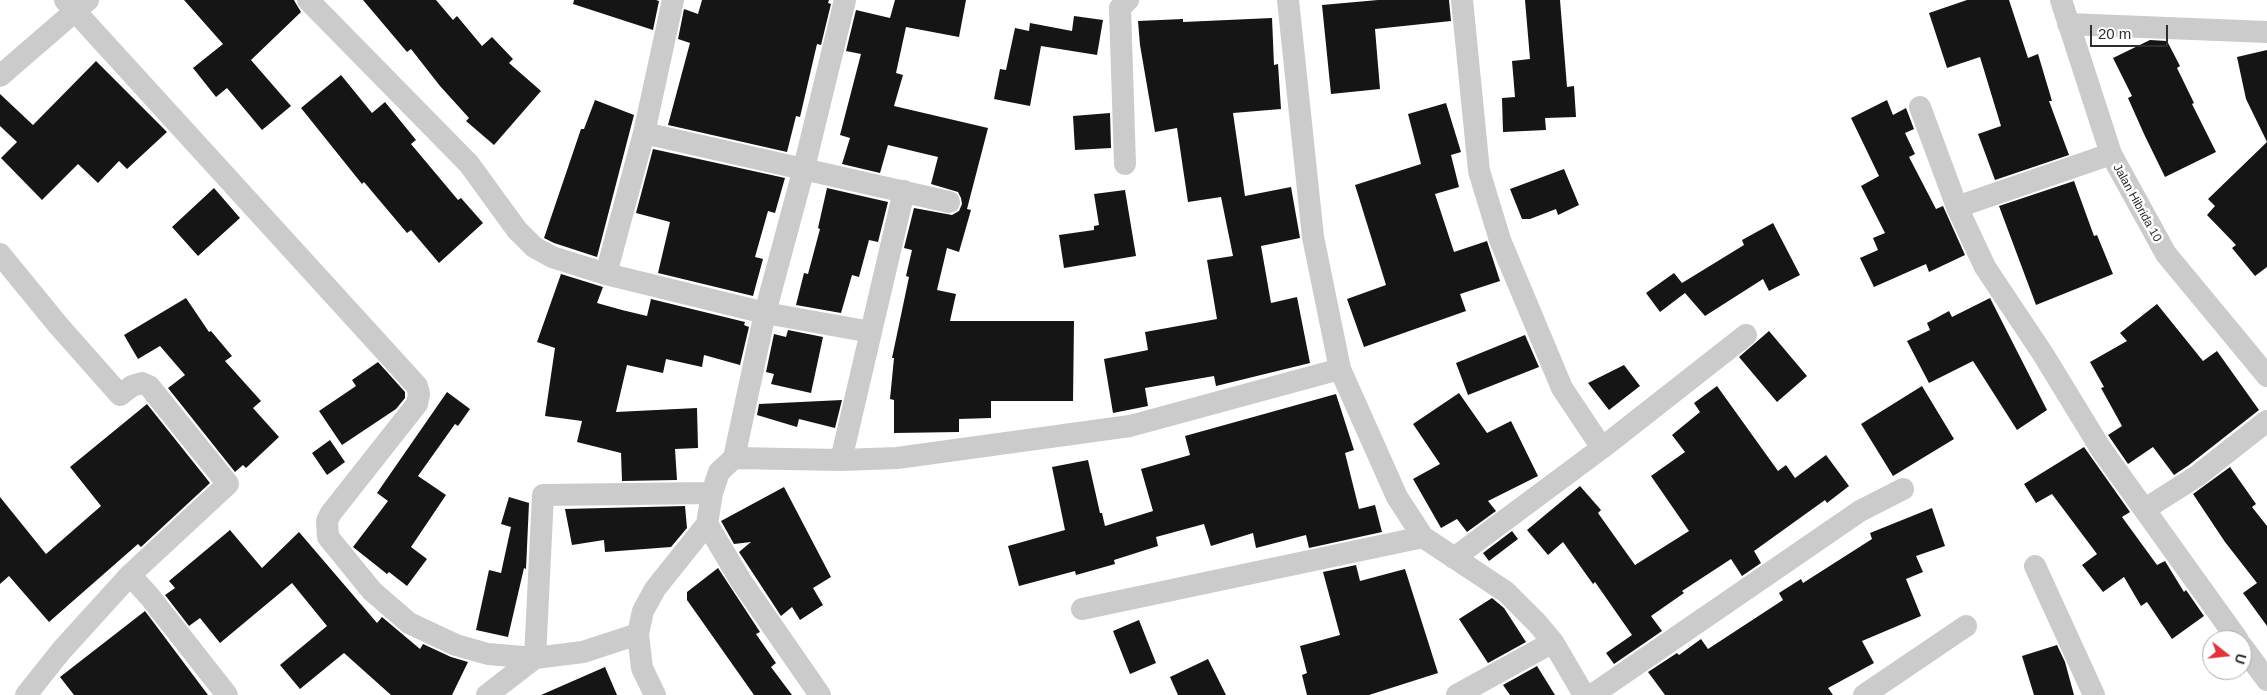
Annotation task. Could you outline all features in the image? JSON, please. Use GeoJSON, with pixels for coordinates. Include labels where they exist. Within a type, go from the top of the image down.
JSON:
{"type":"FeatureCollection","features":[{"type":"Feature","properties":{"kind":"street"},"geometry":{"type":"LineString","coordinates":[[308,0],[469,164],[517,230],[534,247],[552,257],[606,274],[765,312],[870,332]]}},
{"type":"Feature","properties":{"kind":"street"},"geometry":{"type":"LineString","coordinates":[[606,274],[644,133],[673,0]]}},
{"type":"Feature","properties":{"kind":"street"},"geometry":{"type":"LineString","coordinates":[[655,695],[642,668],[638,634],[643,611],[655,589],[707,524],[712,493],[719,472],[734,458],[765,312],[804,168],[845,0]]}},
{"type":"Feature","properties":{"kind":"street"},"geometry":{"type":"LineString","coordinates":[[1125,164],[1120,8],[1128,0]]}},
{"type":"Feature","properties":{"kind":"street"},"geometry":{"type":"LineString","coordinates":[[1288,0],[1313,238],[1340,369],[1397,497],[1423,537],[1506,592],[1553,642],[1584,695]]}},
{"type":"Feature","properties":{"kind":"street"},"geometry":{"type":"LineString","coordinates":[[1462,0],[1479,171],[1500,240],[1562,388],[1602,448]]}},
{"type":"Feature","properties":{"kind":"street","name":"Jalan Hibrida 10"},"geometry":{"type":"LineString","coordinates":[[2061,0],[2111,154],[2166,254],[2267,376]]}},
{"type":"Feature","properties":{"kind":"street"},"geometry":{"type":"LineString","coordinates":[[0,76],[76,4],[417,386],[419,394],[417,404],[331,514],[326,529],[328,537],[372,591],[409,623],[456,645],[488,654],[535,658],[583,652],[638,634]]}},
{"type":"Feature","properties":{"kind":"street"},"geometry":{"type":"LineString","coordinates":[[2068,24],[2267,32]]}},
{"type":"Feature","properties":{"kind":"street"},"geometry":{"type":"LineString","coordinates":[[1920,107],[1957,207],[1986,267],[2043,354],[2101,449],[2231,630]]}},
{"type":"Feature","properties":{"kind":"street"},"geometry":{"type":"LineString","coordinates":[[644,133],[949,202]]}},
{"type":"Feature","properties":{"kind":"street"},"geometry":{"type":"LineString","coordinates":[[1957,207],[2111,154]]}},
{"type":"Feature","properties":{"kind":"street"},"geometry":{"type":"LineString","coordinates":[[841,460],[904,191]]}},
{"type":"Feature","properties":{"kind":"street"},"geometry":{"type":"LineString","coordinates":[[0,254],[58,325],[120,395],[132,386],[142,383],[149,386],[228,484],[130,575],[61,651],[28,694]]}},
{"type":"Feature","properties":{"kind":"street"},"geometry":{"type":"LineString","coordinates":[[1454,558],[1602,448],[1746,335]]}},
{"type":"Feature","properties":{"kind":"street"},"geometry":{"type":"LineString","coordinates":[[734,458],[841,460],[897,458],[1130,426],[1340,369]]}},
{"type":"Feature","properties":{"kind":"street"},"geometry":{"type":"LineString","coordinates":[[2146,510],[2197,476],[2267,421]]}},
{"type":"Feature","properties":{"kind":"street"},"geometry":{"type":"LineString","coordinates":[[1592,695],[1860,511],[1903,489]]}},
{"type":"Feature","properties":{"kind":"street"},"geometry":{"type":"LineString","coordinates":[[535,658],[543,495],[712,493]]}},
{"type":"Feature","properties":{"kind":"street"},"geometry":{"type":"LineString","coordinates":[[707,524],[741,581],[820,695]]}},
{"type":"Feature","properties":{"kind":"street"},"geometry":{"type":"LineString","coordinates":[[1082,609],[1423,537]]}},
{"type":"Feature","properties":{"kind":"street"},"geometry":{"type":"LineString","coordinates":[[2034,566],[2094,695]]}},
{"type":"Feature","properties":{"kind":"street"},"geometry":{"type":"LineString","coordinates":[[130,575],[150,597],[227,695]]}},
{"type":"Feature","properties":{"kind":"street"},"geometry":{"type":"LineString","coordinates":[[1864,695],[1966,626]]}},
{"type":"Feature","properties":{"kind":"street"},"geometry":{"type":"LineString","coordinates":[[1457,695],[1553,642]]}},
{"type":"Feature","properties":{"kind":"street"},"geometry":{"type":"LineString","coordinates":[[487,695],[505,679],[535,658]]}},
{"type":"Feature","properties":{"kind":"street"},"geometry":{"type":"LineString","coordinates":[[2252,660],[2267,680]]}},
{"type":"Feature","properties":{"kind":"building"},"geometry":{"type":"Polygon","coordinates":[[[184,0],[294,0],[301,12],[251,60],[291,106],[262,130],[227,88],[216,97],[193,68],[223,44],[184,0]]]}},
{"type":"Feature","properties":{"kind":"building"},"geometry":{"type":"Polygon","coordinates":[[[363,0],[436,0],[453,20],[457,16],[482,46],[492,37],[513,59],[509,63],[541,91],[494,145],[466,121],[469,118],[440,86],[411,49],[407,52],[363,0]]]}},
{"type":"Feature","properties":{"kind":"building"},"geometry":{"type":"Polygon","coordinates":[[[574,0],[659,1],[653,30],[573,4],[574,0]]]}},
{"type":"Feature","properties":{"kind":"building"},"geometry":{"type":"Polygon","coordinates":[[[702,0],[829,0],[828,3],[831,4],[821,45],[817,44],[800,117],[796,116],[787,152],[668,125],[690,43],[678,39],[684,9],[698,14],[702,0]]]}},
{"type":"Feature","properties":{"kind":"building"},"geometry":{"type":"Polygon","coordinates":[[[895,0],[966,0],[959,37],[906,27],[896,73],[903,75],[894,106],[988,128],[967,209],[971,210],[959,252],[947,248],[937,290],[956,294],[950,321],[1074,321],[1073,401],[991,401],[991,418],[959,419],[959,432],[894,433],[894,400],[890,399],[894,358],[892,358],[909,277],[906,276],[912,250],[904,248],[914,208],[952,215],[959,211],[962,204],[958,192],[931,184],[938,157],[888,145],[880,173],[842,164],[850,138],[840,135],[861,54],[846,51],[856,10],[890,18],[895,0]]]}},
{"type":"Feature","properties":{"kind":"building"},"geometry":{"type":"Polygon","coordinates":[[[1378,0],[1449,0],[1451,21],[1375,29],[1380,89],[1331,94],[1322,5],[1378,0]]]}},
{"type":"Feature","properties":{"kind":"building"},"geometry":{"type":"Polygon","coordinates":[[[1525,0],[1560,0],[1567,87],[1574,86],[1576,117],[1545,118],[1546,130],[1503,132],[1502,98],[1515,97],[1512,61],[1530,59],[1525,0]]]}},
{"type":"Feature","properties":{"kind":"building"},"geometry":{"type":"Polygon","coordinates":[[[1967,0],[2009,0],[2028,58],[2038,54],[2052,101],[2049,101],[2069,155],[1995,180],[1978,134],[2001,126],[1980,57],[1947,68],[1929,13],[1967,0]]]}},
{"type":"Feature","properties":{"kind":"building"},"geometry":{"type":"Polygon","coordinates":[[[1074,16],[1103,20],[1097,55],[1041,46],[1030,106],[994,99],[1000,69],[1006,70],[1015,28],[1029,31],[1030,23],[1072,31],[1074,16]]]}},
{"type":"Feature","properties":{"kind":"building"},"geometry":{"type":"Polygon","coordinates":[[[1272,18],[1274,65],[1278,64],[1281,109],[1233,113],[1245,196],[1291,187],[1300,238],[1261,246],[1271,303],[1297,297],[1310,363],[1216,386],[1214,376],[1145,388],[1148,406],[1113,413],[1104,359],[1148,350],[1145,332],[1217,319],[1207,260],[1233,256],[1221,197],[1188,202],[1177,128],[1155,132],[1140,45],[1138,21],[1183,19],[1183,22],[1272,18]]]}},
{"type":"Feature","properties":{"kind":"building"},"geometry":{"type":"Polygon","coordinates":[[[2150,40],[2167,41],[2180,66],[2177,68],[2194,103],[2192,104],[2216,152],[2165,177],[2128,98],[2132,96],[2113,58],[2150,40]]]}},
{"type":"Feature","properties":{"kind":"building"},"geometry":{"type":"Polygon","coordinates":[[[2267,50],[2267,142],[2246,99],[2237,57],[2267,50]]]}},
{"type":"Feature","properties":{"kind":"building"},"geometry":{"type":"Polygon","coordinates":[[[96,61],[167,132],[127,169],[119,161],[98,183],[78,164],[42,200],[1,158],[17,142],[0,126],[0,94],[33,125],[96,61]]]}},
{"type":"Feature","properties":{"kind":"building"},"geometry":{"type":"Polygon","coordinates":[[[341,75],[372,113],[385,102],[416,140],[411,144],[458,200],[461,198],[483,223],[439,263],[411,230],[407,233],[364,182],[362,184],[301,108],[341,75]]]}},
{"type":"Feature","properties":{"kind":"building"},"geometry":{"type":"Polygon","coordinates":[[[595,100],[634,115],[597,257],[544,238],[581,129],[584,129],[595,100]]]}},
{"type":"Feature","properties":{"kind":"building"},"geometry":{"type":"Polygon","coordinates":[[[1887,100],[1893,115],[1906,108],[1914,129],[1905,133],[1915,154],[1909,157],[1936,209],[1943,206],[1965,255],[1929,272],[1926,264],[1874,287],[1860,258],[1878,250],[1873,238],[1885,233],[1861,186],[1879,176],[1851,118],[1887,100]]]}},
{"type":"Feature","properties":{"kind":"building"},"geometry":{"type":"Polygon","coordinates":[[[1446,103],[1461,152],[1451,155],[1459,187],[1435,194],[1454,252],[1487,241],[1500,281],[1460,294],[1466,311],[1364,347],[1347,299],[1386,285],[1355,185],[1421,164],[1408,114],[1446,103]]]}},
{"type":"Feature","properties":{"kind":"building"},"geometry":{"type":"Polygon","coordinates":[[[1110,113],[1111,148],[1075,150],[1073,116],[1110,113]]]}},
{"type":"Feature","properties":{"kind":"building"},"geometry":{"type":"Polygon","coordinates":[[[2267,142],[2267,267],[2255,276],[2232,248],[2236,245],[2207,215],[2215,206],[2208,199],[2267,142]]]}},
{"type":"Feature","properties":{"kind":"building"},"geometry":{"type":"Polygon","coordinates":[[[653,149],[785,178],[775,213],[768,211],[755,257],[763,259],[753,296],[658,273],[670,222],[636,213],[653,149]]]}},
{"type":"Feature","properties":{"kind":"building"},"geometry":{"type":"Polygon","coordinates":[[[1564,169],[1579,205],[1558,215],[1556,209],[1530,219],[1522,219],[1510,189],[1564,169]]]}},
{"type":"Feature","properties":{"kind":"building"},"geometry":{"type":"Polygon","coordinates":[[[2074,181],[2094,236],[2097,235],[2113,274],[2036,305],[1999,206],[2074,181]]]}},
{"type":"Feature","properties":{"kind":"building"},"geometry":{"type":"Polygon","coordinates":[[[214,188],[240,218],[198,256],[172,227],[214,188]]]}},
{"type":"Feature","properties":{"kind":"building"},"geometry":{"type":"Polygon","coordinates":[[[827,188],[888,202],[878,242],[869,240],[859,277],[852,275],[841,313],[796,305],[804,273],[808,274],[820,229],[818,228],[827,188]]]}},
{"type":"Feature","properties":{"kind":"building"},"geometry":{"type":"Polygon","coordinates":[[[1125,190],[1136,256],[1064,268],[1059,235],[1094,230],[1094,226],[1099,225],[1094,194],[1125,190]]]}},
{"type":"Feature","properties":{"kind":"building"},"geometry":{"type":"Polygon","coordinates":[[[1773,223],[1800,275],[1769,291],[1763,279],[1705,316],[1685,293],[1660,312],[1646,293],[1674,273],[1682,283],[1744,245],[1742,240],[1773,223]]]}},
{"type":"Feature","properties":{"kind":"building"},"geometry":{"type":"Polygon","coordinates":[[[561,274],[603,287],[597,303],[647,316],[651,299],[745,322],[744,325],[749,327],[740,365],[704,355],[702,367],[666,359],[663,373],[627,365],[616,412],[697,408],[698,448],[675,449],[677,480],[622,481],[621,453],[577,442],[582,421],[545,416],[555,348],[537,342],[561,274]]]}},
{"type":"Feature","properties":{"kind":"building"},"geometry":{"type":"Polygon","coordinates":[[[186,298],[209,332],[211,331],[232,356],[225,361],[261,401],[253,408],[279,437],[246,468],[243,465],[235,472],[168,388],[185,375],[160,346],[138,359],[124,335],[186,298]]]}},
{"type":"Feature","properties":{"kind":"building"},"geometry":{"type":"Polygon","coordinates":[[[1990,298],[2047,410],[2017,430],[1973,361],[1929,383],[1907,341],[1930,330],[1927,323],[1949,311],[1952,317],[1990,298]]]}},
{"type":"Feature","properties":{"kind":"building"},"geometry":{"type":"Polygon","coordinates":[[[2157,304],[2203,361],[2217,351],[2259,410],[2174,475],[2153,447],[2128,464],[2108,435],[2122,426],[2101,388],[2104,387],[2090,362],[2127,341],[2120,333],[2157,304]]]}},
{"type":"Feature","properties":{"kind":"building"},"geometry":{"type":"Polygon","coordinates":[[[788,330],[823,337],[811,393],[771,384],[774,374],[766,372],[774,334],[786,337],[788,330]]]}},
{"type":"Feature","properties":{"kind":"building"},"geometry":{"type":"Polygon","coordinates":[[[1769,331],[1807,376],[1777,402],[1739,357],[1769,331]]]}},
{"type":"Feature","properties":{"kind":"building"},"geometry":{"type":"Polygon","coordinates":[[[1525,335],[1539,367],[1468,395],[1456,363],[1525,335]]]}},
{"type":"Feature","properties":{"kind":"building"},"geometry":{"type":"Polygon","coordinates":[[[378,362],[405,392],[405,398],[396,409],[342,445],[319,411],[356,386],[352,380],[378,362]]]}},
{"type":"Feature","properties":{"kind":"building"},"geometry":{"type":"Polygon","coordinates":[[[1624,365],[1640,386],[1609,410],[1588,383],[1624,365]]]}},
{"type":"Feature","properties":{"kind":"building"},"geometry":{"type":"Polygon","coordinates":[[[1717,386],[1778,471],[1786,465],[1795,478],[1826,455],[1849,486],[1827,503],[1825,500],[1754,551],[1761,563],[1742,576],[1731,559],[1682,591],[1684,593],[1651,616],[1662,631],[1614,664],[1606,653],[1632,635],[1595,582],[1593,584],[1563,542],[1548,555],[1527,530],[1580,486],[1601,510],[1598,513],[1635,565],[1689,531],[1651,476],[1685,452],[1672,435],[1700,412],[1694,403],[1717,386]]]}},
{"type":"Feature","properties":{"kind":"building"},"geometry":{"type":"Polygon","coordinates":[[[1922,386],[1954,439],[1893,476],[1861,424],[1922,386]]]}},
{"type":"Feature","properties":{"kind":"building"},"geometry":{"type":"Polygon","coordinates":[[[447,392],[470,409],[458,426],[455,424],[418,476],[446,495],[411,547],[427,559],[407,586],[389,572],[387,574],[353,547],[388,501],[377,493],[447,392]]]}},
{"type":"Feature","properties":{"kind":"building"},"geometry":{"type":"Polygon","coordinates":[[[1459,393],[1487,433],[1511,421],[1538,476],[1488,501],[1496,511],[1467,532],[1457,519],[1441,528],[1413,479],[1440,464],[1413,424],[1459,393]]]}},
{"type":"Feature","properties":{"kind":"building"},"geometry":{"type":"Polygon","coordinates":[[[1336,394],[1354,450],[1345,453],[1359,509],[1375,505],[1382,532],[1309,548],[1306,535],[1256,548],[1253,533],[1211,546],[1204,524],[1156,537],[1158,546],[1114,560],[1115,564],[1076,575],[1075,571],[1019,586],[1008,546],[1065,530],[1052,467],[1088,460],[1100,513],[1102,513],[1105,526],[1153,511],[1141,469],[1190,455],[1185,436],[1336,394]]]}},
{"type":"Feature","properties":{"kind":"building"},"geometry":{"type":"Polygon","coordinates":[[[842,400],[835,428],[799,419],[797,427],[757,415],[759,404],[842,400]]]}},
{"type":"Feature","properties":{"kind":"building"},"geometry":{"type":"Polygon","coordinates":[[[147,404],[210,483],[141,547],[138,544],[49,622],[9,576],[0,584],[0,497],[46,554],[101,506],[70,467],[147,404]]]}},
{"type":"Feature","properties":{"kind":"building"},"geometry":{"type":"Polygon","coordinates":[[[330,440],[345,462],[327,475],[312,453],[330,440]]]}},
{"type":"Feature","properties":{"kind":"building"},"geometry":{"type":"Polygon","coordinates":[[[2084,447],[2130,512],[2122,517],[2157,565],[2165,561],[2184,592],[2186,590],[2204,616],[2172,639],[2147,602],[2141,606],[2124,577],[2103,592],[2082,565],[2097,554],[2052,494],[2036,503],[2024,484],[2084,447]]]}},
{"type":"Feature","properties":{"kind":"building"},"geometry":{"type":"Polygon","coordinates":[[[2230,467],[2256,504],[2252,507],[2267,526],[2267,626],[2243,593],[2257,583],[2225,542],[2193,494],[2230,467]]]}},
{"type":"Feature","properties":{"kind":"building"},"geometry":{"type":"Polygon","coordinates":[[[784,487],[831,577],[813,588],[823,605],[800,620],[792,607],[781,616],[739,552],[751,542],[734,544],[721,521],[784,487]]]}},
{"type":"Feature","properties":{"kind":"building"},"geometry":{"type":"Polygon","coordinates":[[[509,497],[529,503],[526,569],[524,568],[508,637],[476,630],[489,570],[501,573],[511,527],[501,524],[509,497]]]}},
{"type":"Feature","properties":{"kind":"building"},"geometry":{"type":"Polygon","coordinates":[[[685,506],[687,528],[671,547],[605,552],[604,540],[572,545],[565,509],[685,506]]]}},
{"type":"Feature","properties":{"kind":"building"},"geometry":{"type":"Polygon","coordinates":[[[1932,508],[1945,546],[1916,556],[1923,572],[1906,579],[1921,616],[1862,641],[1874,663],[1828,688],[1833,695],[1665,695],[1648,672],[1677,653],[1679,655],[1701,639],[1708,649],[1783,600],[1779,593],[1801,579],[1803,583],[1872,539],[1870,533],[1932,508]]]}},
{"type":"Feature","properties":{"kind":"building"},"geometry":{"type":"Polygon","coordinates":[[[230,530],[262,568],[299,532],[377,623],[382,617],[420,649],[423,644],[451,657],[468,662],[452,695],[391,695],[344,653],[300,689],[280,665],[327,626],[292,583],[220,643],[200,618],[189,626],[165,595],[175,588],[169,581],[230,530]]]}},
{"type":"Feature","properties":{"kind":"building"},"geometry":{"type":"Polygon","coordinates":[[[1512,531],[1518,539],[1489,561],[1483,553],[1512,531]]]}},
{"type":"Feature","properties":{"kind":"building"},"geometry":{"type":"Polygon","coordinates":[[[1356,565],[1360,581],[1405,569],[1438,673],[1369,695],[1307,695],[1302,675],[1307,673],[1300,646],[1340,635],[1323,572],[1356,565]]]}},
{"type":"Feature","properties":{"kind":"building"},"geometry":{"type":"Polygon","coordinates":[[[718,568],[760,632],[756,634],[776,663],[771,667],[792,695],[754,695],[687,600],[687,592],[718,568]]]}},
{"type":"Feature","properties":{"kind":"building"},"geometry":{"type":"Polygon","coordinates":[[[1492,598],[1504,608],[1526,642],[1488,663],[1459,619],[1492,598]]]}},
{"type":"Feature","properties":{"kind":"building"},"geometry":{"type":"Polygon","coordinates":[[[145,611],[208,695],[74,695],[60,677],[145,611]]]}},
{"type":"Feature","properties":{"kind":"building"},"geometry":{"type":"Polygon","coordinates":[[[1139,620],[1156,663],[1130,674],[1113,631],[1139,620]]]}},
{"type":"Feature","properties":{"kind":"building"},"geometry":{"type":"Polygon","coordinates":[[[2057,645],[2065,662],[2074,695],[2034,695],[2022,656],[2057,645]]]}},
{"type":"Feature","properties":{"kind":"building"},"geometry":{"type":"Polygon","coordinates":[[[1208,659],[1226,695],[1178,695],[1170,677],[1208,659]]]}},
{"type":"Feature","properties":{"kind":"building"},"geometry":{"type":"Polygon","coordinates":[[[1537,666],[1555,695],[1510,695],[1503,685],[1537,666]]]}},
{"type":"Feature","properties":{"kind":"building"},"geometry":{"type":"Polygon","coordinates":[[[605,667],[617,695],[541,695],[605,667]]]}}]}
